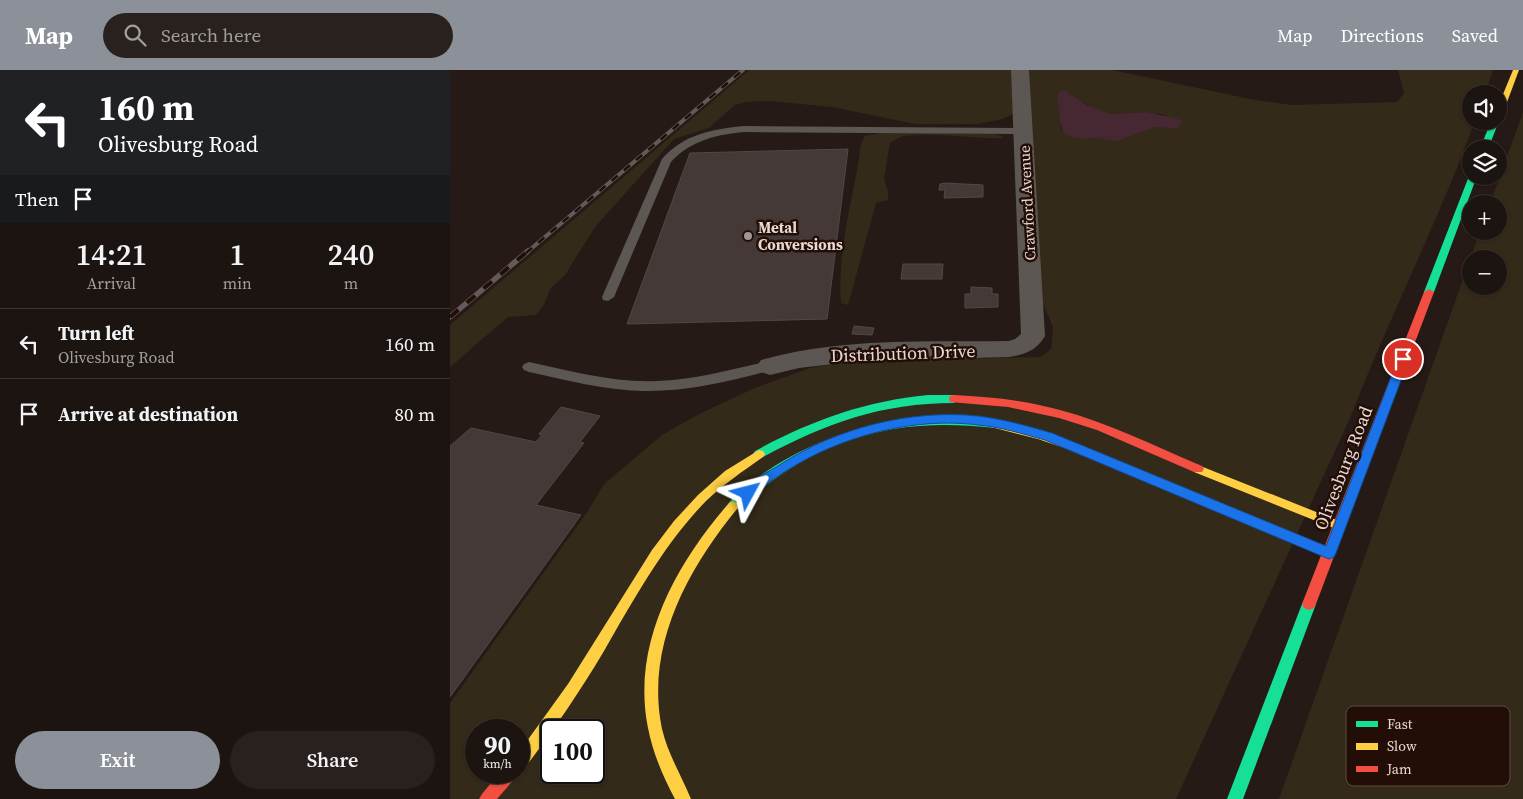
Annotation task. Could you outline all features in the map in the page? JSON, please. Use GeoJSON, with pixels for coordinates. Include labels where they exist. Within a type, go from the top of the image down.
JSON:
{"type":"FeatureCollection","features":[{"type":"Feature","properties":{"kind":"main road"},"geometry":{"type":"LineString","coordinates":[[1507,93],[1516,70]]}},
{"type":"Feature","properties":{"kind":"main road","name":"Olivesburg Road"},"geometry":{"type":"LineString","coordinates":[[1235,799],[1470,185]]}},
{"type":"Feature","properties":{"kind":"main road"},"geometry":{"type":"LineString","coordinates":[[530,750],[551,723],[655,556],[695,505],[719,482],[758,453],[801,430],[827,419],[879,405],[916,399],[983,399],[1041,409],[1101,430],[1340,526]]}},
{"type":"Feature","properties":{"kind":"main road"},"geometry":{"type":"LineString","coordinates":[[683,799],[671,777],[658,741],[652,708],[653,671],[658,640],[668,605],[682,575],[699,546],[738,502],[758,484],[801,457],[845,437],[872,429],[924,420],[976,420],[1008,425],[1048,436],[1329,553]]}},
{"type":"Feature","properties":{"kind":"main road"},"geometry":{"type":"LineString","coordinates":[[488,799],[501,784]]}},
{"type":"Feature","properties":{"kind":"street","name":"Crawford Avenue"},"geometry":{"type":"LineString","coordinates":[[1020,70],[1034,336]]}},
{"type":"Feature","properties":{"kind":"street","name":"Distribution Drive"},"geometry":{"type":"LineString","coordinates":[[770,366],[844,353],[1008,349],[1023,346],[1034,336]]}},
{"type":"Feature","properties":{"kind":"lane"},"geometry":{"type":"LineString","coordinates":[[608,297],[666,161],[682,145],[698,137],[744,129],[1024,131]]}},
{"type":"Feature","properties":{"kind":"lane"},"geometry":{"type":"LineString","coordinates":[[529,367],[596,381],[632,386],[658,386],[770,366]]}},
{"type":"Feature","properties":{"kind":"shaded area"},"geometry":{"type":"Polygon","coordinates":[[[749,70],[1011,70],[1013,114],[1003,119],[977,124],[915,124],[832,107],[770,101],[746,102],[735,105],[709,128],[674,139],[595,227],[565,275],[550,289],[544,305],[536,315],[508,317],[450,367],[450,325],[749,70]]]}},
{"type":"Feature","properties":{"kind":"shaded area"},"geometry":{"type":"Polygon","coordinates":[[[1026,70],[1112,70],[1255,100],[1291,105],[1397,102],[1404,93],[1398,70],[1493,70],[1488,85],[1462,85],[1462,130],[1472,130],[1468,140],[1462,140],[1461,159],[1350,418],[1176,799],[450,799],[450,703],[588,511],[604,484],[662,435],[699,414],[757,387],[810,368],[836,363],[869,361],[1041,357],[1051,349],[1053,327],[1041,299],[1026,70]],[[1070,95],[1060,116],[1061,129],[1091,139],[1106,138],[1115,142],[1156,127],[1178,129],[1165,115],[1148,112],[1110,114],[1099,111],[1070,95]]]}},
{"type":"Feature","properties":{"kind":"shaded area"},"geometry":{"type":"Polygon","coordinates":[[[1064,90],[1087,105],[1110,114],[1148,112],[1182,120],[1178,129],[1156,127],[1115,142],[1107,139],[1072,137],[1062,127],[1059,110],[1058,93],[1064,90]]]}},
{"type":"Feature","properties":{"kind":"shaded area"},"geometry":{"type":"Polygon","coordinates":[[[1523,112],[1523,799],[1279,799],[1462,282],[1462,295],[1507,295],[1507,250],[1473,250],[1477,240],[1507,240],[1507,195],[1493,195],[1497,185],[1507,185],[1507,157],[1523,112]]]}},
{"type":"Feature","properties":{"kind":"shaded area"},"geometry":{"type":"Polygon","coordinates":[[[886,132],[995,134],[1004,137],[916,135],[902,137],[890,143],[884,179],[888,191],[888,200],[876,203],[848,305],[841,303],[841,270],[845,234],[861,146],[865,136],[886,132]]]}},
{"type":"Feature","properties":{"kind":"building","name":"Metal Conversions"},"geometry":{"type":"Polygon","coordinates":[[[848,149],[827,319],[627,324],[690,153],[848,149]]]}},
{"type":"Feature","properties":{"kind":"building"},"geometry":{"type":"Polygon","coordinates":[[[940,184],[983,185],[983,197],[944,198],[945,190],[939,190],[940,184]]]}},
{"type":"Feature","properties":{"kind":"building"},"geometry":{"type":"Polygon","coordinates":[[[903,264],[943,264],[942,279],[901,279],[903,264]]]}},
{"type":"Feature","properties":{"kind":"building"},"geometry":{"type":"Polygon","coordinates":[[[971,287],[992,288],[992,294],[998,294],[998,307],[965,308],[965,294],[971,294],[971,287]]]}},
{"type":"Feature","properties":{"kind":"building"},"geometry":{"type":"Polygon","coordinates":[[[854,326],[874,328],[872,335],[852,334],[854,326]]]}},
{"type":"Feature","properties":{"kind":"building"},"geometry":{"type":"Polygon","coordinates":[[[561,407],[600,416],[580,442],[584,443],[536,505],[581,515],[450,697],[450,446],[471,428],[536,442],[542,435],[539,434],[561,407]]]}},
{"type":"Feature","properties":{"kind":"railway"},"geometry":{"type":"LineString","coordinates":[[526,253],[743,70]]}},
{"type":"Feature","properties":{"kind":"railway"},"geometry":{"type":"LineString","coordinates":[[450,317],[528,251]]}},
{"type":"Feature","properties":{"kind":"traffic: fast"},"geometry":{"type":"LineString","coordinates":[[1488,140],[1491,130]]}},
{"type":"Feature","properties":{"kind":"traffic: fast"},"geometry":{"type":"LineString","coordinates":[[1429,292],[1470,185]]}},
{"type":"Feature","properties":{"kind":"traffic: fast"},"geometry":{"type":"LineString","coordinates":[[759,454],[805,431],[852,413],[902,402],[954,399]]}},
{"type":"Feature","properties":{"kind":"traffic: fast"},"geometry":{"type":"LineString","coordinates":[[733,506],[759,483],[789,463],[820,446],[854,434],[889,425],[925,421],[960,420],[995,424]]}},
{"type":"Feature","properties":{"kind":"traffic: fast"},"geometry":{"type":"LineString","coordinates":[[1235,799],[1309,604]]}},
{"type":"Feature","properties":{"kind":"traffic: slow"},"geometry":{"type":"LineString","coordinates":[[1507,93],[1516,70]]}},
{"type":"Feature","properties":{"kind":"traffic: slow"},"geometry":{"type":"LineString","coordinates":[[995,424],[1040,435],[1077,448],[1329,553]]}},
{"type":"Feature","properties":{"kind":"traffic: slow"},"geometry":{"type":"LineString","coordinates":[[530,749],[566,699],[636,584],[678,525],[702,498],[729,474],[759,454]]}},
{"type":"Feature","properties":{"kind":"traffic: slow"},"geometry":{"type":"LineString","coordinates":[[1198,469],[1340,526]]}},
{"type":"Feature","properties":{"kind":"traffic: slow"},"geometry":{"type":"LineString","coordinates":[[683,799],[664,759],[657,738],[651,688],[654,659],[660,630],[670,603],[683,577],[698,551],[733,506]]}},
{"type":"Feature","properties":{"kind":"traffic: jam"},"geometry":{"type":"LineString","coordinates":[[1309,604],[1429,292]]}},
{"type":"Feature","properties":{"kind":"traffic: jam"},"geometry":{"type":"LineString","coordinates":[[954,399],[1008,403],[1061,414],[1121,436],[1198,469]]}},
{"type":"Feature","properties":{"kind":"traffic: jam"},"geometry":{"type":"LineString","coordinates":[[487,799],[500,784]]}},
{"type":"Feature","properties":{"kind":"place","name":"Metal Conversions"},"geometry":{"type":"Point","coordinates":[748,236]}},
{"type":"Feature","properties":{"kind":"route"},"geometry":{"type":"LineString","coordinates":[[748,493],[758,484],[801,457],[845,437],[872,429],[924,420],[976,420],[1008,425],[1048,436],[1329,553],[1403,359]]}}]}
